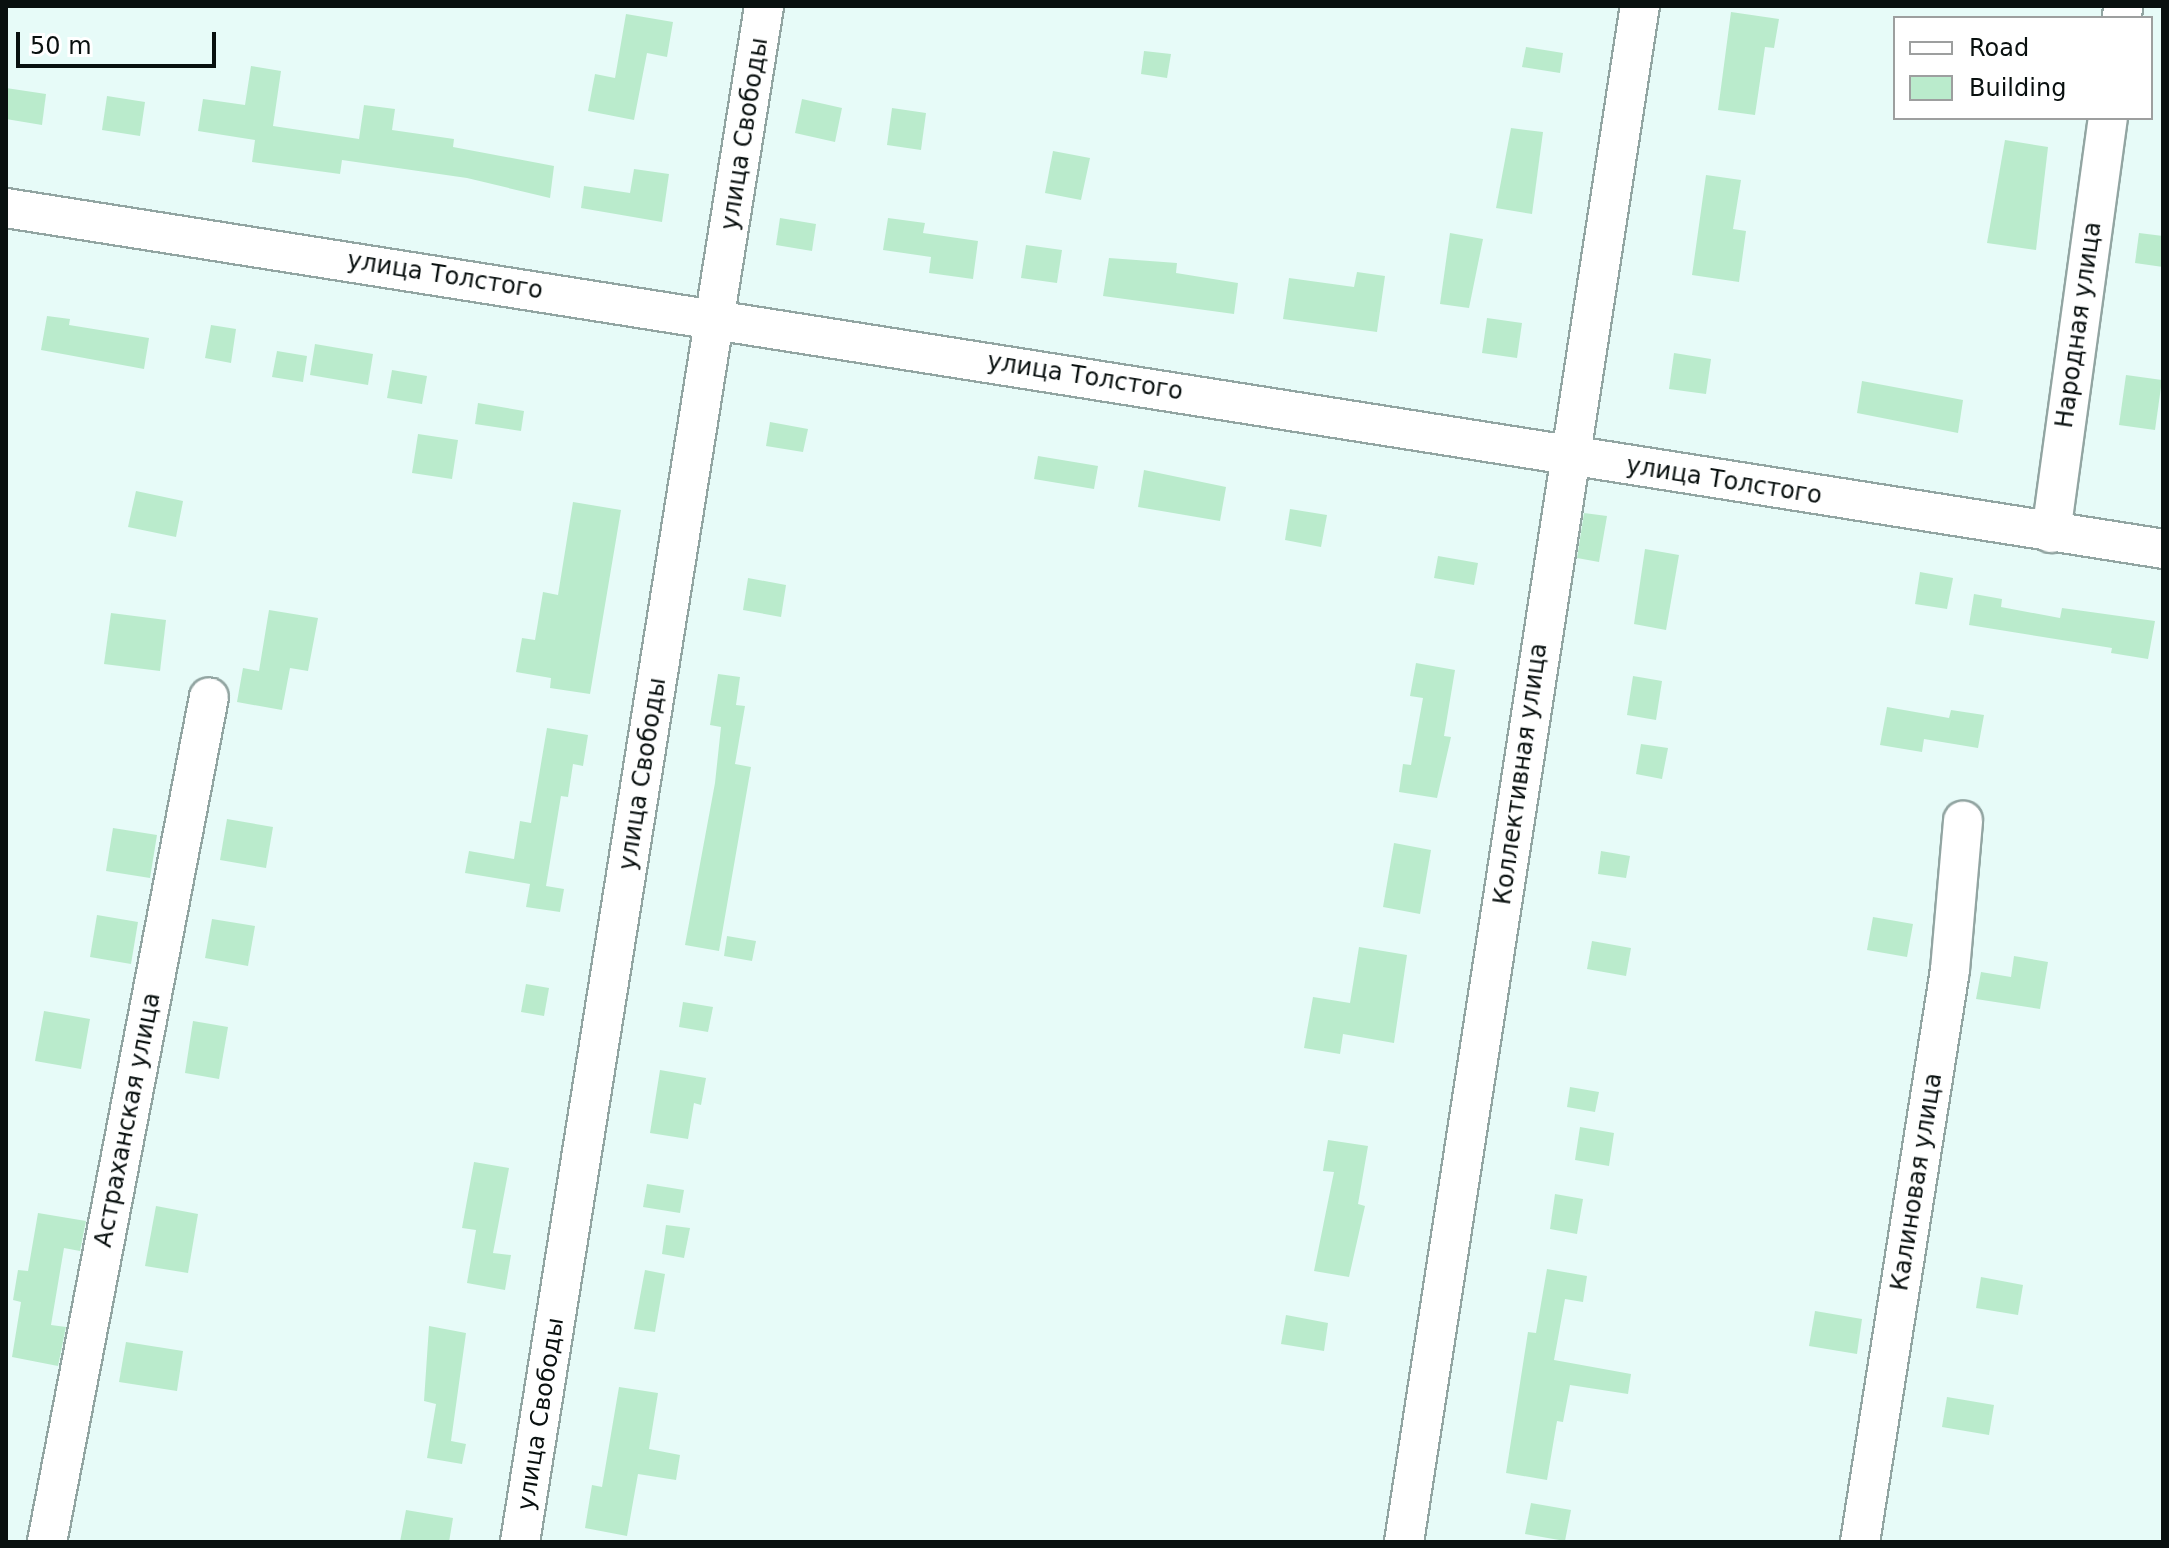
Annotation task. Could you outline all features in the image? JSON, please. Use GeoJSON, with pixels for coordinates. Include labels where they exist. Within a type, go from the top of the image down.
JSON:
{"type":"FeatureCollection","features":[{"type":"Feature","properties":{"kind":"street","name":"улица Свободы"},"geometry":{"type":"LineString","coordinates":[[520,1542],[717,318],[764,6]]}},
{"type":"Feature","properties":{"kind":"street","name":"Коллективная улица"},"geometry":{"type":"LineString","coordinates":[[1404,1542],[1567,456],[1640,6]]}},
{"type":"Feature","properties":{"kind":"street","name":"Народная улица"},"geometry":{"type":"LineString","coordinates":[[2051,533],[2108,120]]}},
{"type":"Feature","properties":{"kind":"street","name":"улица Толстого"},"geometry":{"type":"LineString","coordinates":[[6,208],[2163,549]]}},
{"type":"Feature","properties":{"kind":"street","name":"Астраханская улица"},"geometry":{"type":"LineString","coordinates":[[47,1542],[209,697]]}},
{"type":"Feature","properties":{"kind":"street","name":"Калиновая улица"},"geometry":{"type":"LineString","coordinates":[[1860,1542],[1950,970],[1963,821]]}},
{"type":"Feature","properties":{"kind":"building"},"geometry":{"type":"Polygon","coordinates":[[[1731,12],[1779,19],[1774,48],[1765,47],[1755,115],[1718,110],[1731,12]]]}},
{"type":"Feature","properties":{"kind":"building"},"geometry":{"type":"Polygon","coordinates":[[[626,14],[673,22],[667,57],[647,53],[634,120],[588,111],[595,74],[615,78],[626,14]]]}},
{"type":"Feature","properties":{"kind":"building"},"geometry":{"type":"Polygon","coordinates":[[[1526,47],[1563,53],[1560,73],[1522,67],[1526,47]]]}},
{"type":"Feature","properties":{"kind":"building"},"geometry":{"type":"Polygon","coordinates":[[[1144,51],[1171,54],[1167,78],[1141,74],[1144,51]]]}},
{"type":"Feature","properties":{"kind":"building"},"geometry":{"type":"Polygon","coordinates":[[[251,66],[281,71],[273,126],[359,139],[364,105],[395,109],[392,130],[454,139],[453,147],[554,166],[550,198],[467,178],[342,160],[340,174],[252,162],[255,140],[198,131],[203,99],[245,105],[251,66]]]}},
{"type":"Feature","properties":{"kind":"building"},"geometry":{"type":"Polygon","coordinates":[[[6,88],[46,94],[42,125],[6,119],[6,88]]]}},
{"type":"Feature","properties":{"kind":"building"},"geometry":{"type":"Polygon","coordinates":[[[107,96],[145,102],[140,136],[102,130],[107,96]]]}},
{"type":"Feature","properties":{"kind":"building"},"geometry":{"type":"Polygon","coordinates":[[[802,99],[842,108],[835,142],[795,133],[802,99]]]}},
{"type":"Feature","properties":{"kind":"building"},"geometry":{"type":"Polygon","coordinates":[[[892,108],[926,113],[921,150],[887,145],[892,108]]]}},
{"type":"Feature","properties":{"kind":"building"},"geometry":{"type":"Polygon","coordinates":[[[1511,128],[1543,132],[1532,214],[1496,208],[1511,128]]]}},
{"type":"Feature","properties":{"kind":"building"},"geometry":{"type":"Polygon","coordinates":[[[2005,140],[2048,147],[2036,250],[1987,243],[2005,140]]]}},
{"type":"Feature","properties":{"kind":"building"},"geometry":{"type":"Polygon","coordinates":[[[1053,151],[1090,158],[1081,200],[1045,193],[1053,151]]]}},
{"type":"Feature","properties":{"kind":"building"},"geometry":{"type":"Polygon","coordinates":[[[634,169],[669,174],[662,222],[581,208],[584,186],[630,193],[634,169]]]}},
{"type":"Feature","properties":{"kind":"building"},"geometry":{"type":"Polygon","coordinates":[[[1706,175],[1741,180],[1733,229],[1746,231],[1739,282],[1692,275],[1706,175]]]}},
{"type":"Feature","properties":{"kind":"building"},"geometry":{"type":"Polygon","coordinates":[[[780,218],[816,224],[812,251],[776,245],[780,218]]]}},
{"type":"Feature","properties":{"kind":"building"},"geometry":{"type":"Polygon","coordinates":[[[888,218],[925,223],[923,233],[978,241],[973,279],[929,273],[931,257],[883,250],[888,218]]]}},
{"type":"Feature","properties":{"kind":"building"},"geometry":{"type":"Polygon","coordinates":[[[1450,233],[1483,239],[1469,308],[1440,304],[1450,233]]]}},
{"type":"Feature","properties":{"kind":"building"},"geometry":{"type":"Polygon","coordinates":[[[2139,233],[2163,236],[2163,267],[2135,263],[2139,233]]]}},
{"type":"Feature","properties":{"kind":"building"},"geometry":{"type":"Polygon","coordinates":[[[1026,245],[1062,250],[1057,283],[1021,278],[1026,245]]]}},
{"type":"Feature","properties":{"kind":"building"},"geometry":{"type":"Polygon","coordinates":[[[1109,258],[1177,263],[1176,273],[1238,283],[1234,314],[1103,296],[1109,258]]]}},
{"type":"Feature","properties":{"kind":"building"},"geometry":{"type":"Polygon","coordinates":[[[1357,272],[1385,276],[1377,332],[1283,319],[1289,278],[1354,287],[1357,272]]]}},
{"type":"Feature","properties":{"kind":"building"},"geometry":{"type":"Polygon","coordinates":[[[47,316],[70,319],[69,325],[149,338],[144,369],[41,350],[47,316]]]}},
{"type":"Feature","properties":{"kind":"building"},"geometry":{"type":"Polygon","coordinates":[[[1487,318],[1522,323],[1517,358],[1482,353],[1487,318]]]}},
{"type":"Feature","properties":{"kind":"building"},"geometry":{"type":"Polygon","coordinates":[[[211,325],[236,329],[231,363],[205,358],[211,325]]]}},
{"type":"Feature","properties":{"kind":"building"},"geometry":{"type":"Polygon","coordinates":[[[315,344],[373,354],[368,385],[310,375],[315,344]]]}},
{"type":"Feature","properties":{"kind":"building"},"geometry":{"type":"Polygon","coordinates":[[[277,351],[307,356],[303,382],[272,377],[277,351]]]}},
{"type":"Feature","properties":{"kind":"building"},"geometry":{"type":"Polygon","coordinates":[[[1674,353],[1711,359],[1706,394],[1669,389],[1674,353]]]}},
{"type":"Feature","properties":{"kind":"building"},"geometry":{"type":"Polygon","coordinates":[[[392,370],[427,376],[422,404],[387,398],[392,370]]]}},
{"type":"Feature","properties":{"kind":"building"},"geometry":{"type":"Polygon","coordinates":[[[2126,375],[2162,380],[2155,430],[2119,425],[2126,375]]]}},
{"type":"Feature","properties":{"kind":"building"},"geometry":{"type":"Polygon","coordinates":[[[1862,381],[1963,400],[1958,433],[1857,413],[1862,381]]]}},
{"type":"Feature","properties":{"kind":"building"},"geometry":{"type":"Polygon","coordinates":[[[478,403],[524,411],[521,431],[475,424],[478,403]]]}},
{"type":"Feature","properties":{"kind":"building"},"geometry":{"type":"Polygon","coordinates":[[[770,422],[808,429],[803,452],[766,446],[770,422]]]}},
{"type":"Feature","properties":{"kind":"building"},"geometry":{"type":"Polygon","coordinates":[[[418,434],[458,440],[452,479],[412,473],[418,434]]]}},
{"type":"Feature","properties":{"kind":"building"},"geometry":{"type":"Polygon","coordinates":[[[1038,456],[1098,466],[1094,489],[1034,479],[1038,456]]]}},
{"type":"Feature","properties":{"kind":"building"},"geometry":{"type":"Polygon","coordinates":[[[1144,470],[1226,487],[1220,521],[1138,507],[1144,470]]]}},
{"type":"Feature","properties":{"kind":"building"},"geometry":{"type":"Polygon","coordinates":[[[136,491],[183,501],[176,537],[128,527],[136,491]]]}},
{"type":"Feature","properties":{"kind":"building"},"geometry":{"type":"Polygon","coordinates":[[[573,502],[621,510],[590,694],[550,688],[551,678],[516,672],[522,638],[535,640],[543,592],[558,595],[573,502]]]}},
{"type":"Feature","properties":{"kind":"building"},"geometry":{"type":"Polygon","coordinates":[[[1290,509],[1327,515],[1321,547],[1285,540],[1290,509]]]}},
{"type":"Feature","properties":{"kind":"building"},"geometry":{"type":"Polygon","coordinates":[[[1584,513],[1607,516],[1599,562],[1577,558],[1584,513]]]}},
{"type":"Feature","properties":{"kind":"building"},"geometry":{"type":"Polygon","coordinates":[[[1645,549],[1679,555],[1666,630],[1634,624],[1645,549]]]}},
{"type":"Feature","properties":{"kind":"building"},"geometry":{"type":"Polygon","coordinates":[[[1438,556],[1478,563],[1474,585],[1434,578],[1438,556]]]}},
{"type":"Feature","properties":{"kind":"building"},"geometry":{"type":"Polygon","coordinates":[[[1920,572],[1953,578],[1947,609],[1915,604],[1920,572]]]}},
{"type":"Feature","properties":{"kind":"building"},"geometry":{"type":"Polygon","coordinates":[[[748,578],[786,585],[781,617],[743,610],[748,578]]]}},
{"type":"Feature","properties":{"kind":"building"},"geometry":{"type":"Polygon","coordinates":[[[1974,594],[2002,599],[2001,607],[2060,618],[2062,608],[2155,621],[2148,659],[2111,653],[2112,648],[1969,625],[1974,594]]]}},
{"type":"Feature","properties":{"kind":"building"},"geometry":{"type":"Polygon","coordinates":[[[269,610],[318,618],[308,671],[290,668],[282,710],[237,702],[243,668],[259,671],[269,610]]]}},
{"type":"Feature","properties":{"kind":"building"},"geometry":{"type":"Polygon","coordinates":[[[111,613],[166,620],[160,671],[104,664],[111,613]]]}},
{"type":"Feature","properties":{"kind":"building"},"geometry":{"type":"Polygon","coordinates":[[[1416,663],[1455,670],[1444,736],[1451,737],[1437,798],[1399,792],[1403,764],[1411,765],[1423,698],[1410,696],[1416,663]]]}},
{"type":"Feature","properties":{"kind":"building"},"geometry":{"type":"Polygon","coordinates":[[[718,674],[740,677],[736,705],[745,706],[735,764],[751,767],[719,951],[685,945],[715,783],[721,727],[710,725],[718,674]]]}},
{"type":"Feature","properties":{"kind":"building"},"geometry":{"type":"Polygon","coordinates":[[[1633,676],[1662,681],[1656,720],[1627,715],[1633,676]]]}},
{"type":"Feature","properties":{"kind":"building"},"geometry":{"type":"Polygon","coordinates":[[[1887,707],[1949,718],[1951,710],[1984,715],[1978,748],[1924,739],[1922,752],[1880,745],[1887,707]]]}},
{"type":"Feature","properties":{"kind":"building"},"geometry":{"type":"Polygon","coordinates":[[[547,728],[588,735],[583,766],[573,764],[568,797],[561,796],[546,886],[564,889],[560,912],[526,907],[530,884],[465,873],[469,851],[514,859],[520,821],[531,823],[547,728]]]}},
{"type":"Feature","properties":{"kind":"building"},"geometry":{"type":"Polygon","coordinates":[[[1641,744],[1668,748],[1662,779],[1636,774],[1641,744]]]}},
{"type":"Feature","properties":{"kind":"building"},"geometry":{"type":"Polygon","coordinates":[[[227,819],[273,827],[266,868],[220,860],[227,819]]]}},
{"type":"Feature","properties":{"kind":"building"},"geometry":{"type":"Polygon","coordinates":[[[113,828],[157,835],[150,878],[106,871],[113,828]]]}},
{"type":"Feature","properties":{"kind":"building"},"geometry":{"type":"Polygon","coordinates":[[[1394,843],[1431,850],[1420,914],[1383,907],[1394,843]]]}},
{"type":"Feature","properties":{"kind":"building"},"geometry":{"type":"Polygon","coordinates":[[[1601,851],[1630,856],[1626,878],[1598,874],[1601,851]]]}},
{"type":"Feature","properties":{"kind":"building"},"geometry":{"type":"Polygon","coordinates":[[[97,915],[138,922],[131,964],[90,957],[97,915]]]}},
{"type":"Feature","properties":{"kind":"building"},"geometry":{"type":"Polygon","coordinates":[[[1873,917],[1913,924],[1907,957],[1867,950],[1873,917]]]}},
{"type":"Feature","properties":{"kind":"building"},"geometry":{"type":"Polygon","coordinates":[[[212,919],[255,926],[248,966],[205,958],[212,919]]]}},
{"type":"Feature","properties":{"kind":"building"},"geometry":{"type":"Polygon","coordinates":[[[727,936],[756,941],[752,961],[724,956],[727,936]]]}},
{"type":"Feature","properties":{"kind":"building"},"geometry":{"type":"Polygon","coordinates":[[[1592,941],[1631,948],[1626,976],[1587,969],[1592,941]]]}},
{"type":"Feature","properties":{"kind":"building"},"geometry":{"type":"Polygon","coordinates":[[[1359,947],[1407,955],[1394,1043],[1343,1034],[1340,1054],[1304,1048],[1313,997],[1350,1003],[1359,947]]]}},
{"type":"Feature","properties":{"kind":"building"},"geometry":{"type":"Polygon","coordinates":[[[2014,956],[2048,962],[2040,1009],[1976,999],[1981,972],[2011,977],[2014,956]]]}},
{"type":"Feature","properties":{"kind":"building"},"geometry":{"type":"Polygon","coordinates":[[[526,984],[549,988],[544,1016],[521,1012],[526,984]]]}},
{"type":"Feature","properties":{"kind":"building"},"geometry":{"type":"Polygon","coordinates":[[[683,1002],[713,1007],[708,1032],[679,1027],[683,1002]]]}},
{"type":"Feature","properties":{"kind":"building"},"geometry":{"type":"Polygon","coordinates":[[[44,1011],[90,1019],[81,1069],[35,1061],[44,1011]]]}},
{"type":"Feature","properties":{"kind":"building"},"geometry":{"type":"Polygon","coordinates":[[[193,1021],[228,1027],[219,1079],[185,1073],[193,1021]]]}},
{"type":"Feature","properties":{"kind":"building"},"geometry":{"type":"Polygon","coordinates":[[[660,1070],[706,1078],[701,1105],[694,1103],[688,1139],[650,1133],[660,1070]]]}},
{"type":"Feature","properties":{"kind":"building"},"geometry":{"type":"Polygon","coordinates":[[[1570,1087],[1599,1092],[1595,1112],[1567,1107],[1570,1087]]]}},
{"type":"Feature","properties":{"kind":"building"},"geometry":{"type":"Polygon","coordinates":[[[1580,1127],[1614,1133],[1609,1166],[1575,1160],[1580,1127]]]}},
{"type":"Feature","properties":{"kind":"building"},"geometry":{"type":"Polygon","coordinates":[[[1328,1140],[1368,1146],[1358,1204],[1365,1206],[1349,1277],[1314,1271],[1334,1172],[1323,1171],[1328,1140]]]}},
{"type":"Feature","properties":{"kind":"building"},"geometry":{"type":"Polygon","coordinates":[[[474,1162],[509,1168],[493,1253],[511,1255],[505,1290],[467,1283],[476,1230],[462,1228],[474,1162]]]}},
{"type":"Feature","properties":{"kind":"building"},"geometry":{"type":"Polygon","coordinates":[[[647,1184],[684,1190],[680,1213],[643,1207],[647,1184]]]}},
{"type":"Feature","properties":{"kind":"building"},"geometry":{"type":"Polygon","coordinates":[[[1555,1194],[1583,1199],[1577,1234],[1550,1229],[1555,1194]]]}},
{"type":"Feature","properties":{"kind":"building"},"geometry":{"type":"Polygon","coordinates":[[[156,1206],[198,1214],[188,1273],[145,1266],[156,1206]]]}},
{"type":"Feature","properties":{"kind":"building"},"geometry":{"type":"Polygon","coordinates":[[[38,1213],[86,1221],[80,1251],[64,1248],[51,1325],[66,1327],[58,1366],[12,1357],[21,1302],[13,1300],[18,1270],[28,1271],[38,1213]]]}},
{"type":"Feature","properties":{"kind":"building"},"geometry":{"type":"Polygon","coordinates":[[[666,1225],[690,1228],[684,1258],[662,1254],[666,1225]]]}},
{"type":"Feature","properties":{"kind":"building"},"geometry":{"type":"Polygon","coordinates":[[[1547,1269],[1587,1276],[1583,1302],[1565,1299],[1554,1360],[1631,1374],[1628,1394],[1570,1385],[1563,1422],[1557,1421],[1547,1480],[1506,1473],[1528,1332],[1536,1333],[1547,1269]]]}},
{"type":"Feature","properties":{"kind":"building"},"geometry":{"type":"Polygon","coordinates":[[[645,1270],[665,1274],[655,1332],[634,1329],[645,1270]]]}},
{"type":"Feature","properties":{"kind":"building"},"geometry":{"type":"Polygon","coordinates":[[[1981,1277],[2023,1285],[2018,1315],[1976,1308],[1981,1277]]]}},
{"type":"Feature","properties":{"kind":"building"},"geometry":{"type":"Polygon","coordinates":[[[1815,1311],[1862,1319],[1857,1354],[1809,1346],[1815,1311]]]}},
{"type":"Feature","properties":{"kind":"building"},"geometry":{"type":"Polygon","coordinates":[[[1286,1315],[1328,1323],[1324,1351],[1281,1344],[1286,1315]]]}},
{"type":"Feature","properties":{"kind":"building"},"geometry":{"type":"Polygon","coordinates":[[[429,1326],[466,1333],[451,1441],[466,1444],[462,1464],[427,1458],[436,1404],[424,1401],[429,1326]]]}},
{"type":"Feature","properties":{"kind":"building"},"geometry":{"type":"Polygon","coordinates":[[[126,1342],[183,1351],[177,1391],[119,1382],[126,1342]]]}},
{"type":"Feature","properties":{"kind":"building"},"geometry":{"type":"Polygon","coordinates":[[[619,1387],[658,1393],[649,1449],[680,1455],[676,1480],[638,1474],[627,1536],[585,1528],[592,1485],[602,1487],[619,1387]]]}},
{"type":"Feature","properties":{"kind":"building"},"geometry":{"type":"Polygon","coordinates":[[[1947,1397],[1994,1405],[1989,1435],[1942,1427],[1947,1397]]]}},
{"type":"Feature","properties":{"kind":"building"},"geometry":{"type":"Polygon","coordinates":[[[1531,1503],[1571,1510],[1565,1541],[1525,1534],[1531,1503]]]}},
{"type":"Feature","properties":{"kind":"building"},"geometry":{"type":"Polygon","coordinates":[[[406,1510],[453,1518],[449,1542],[400,1542],[406,1510]]]}}]}
